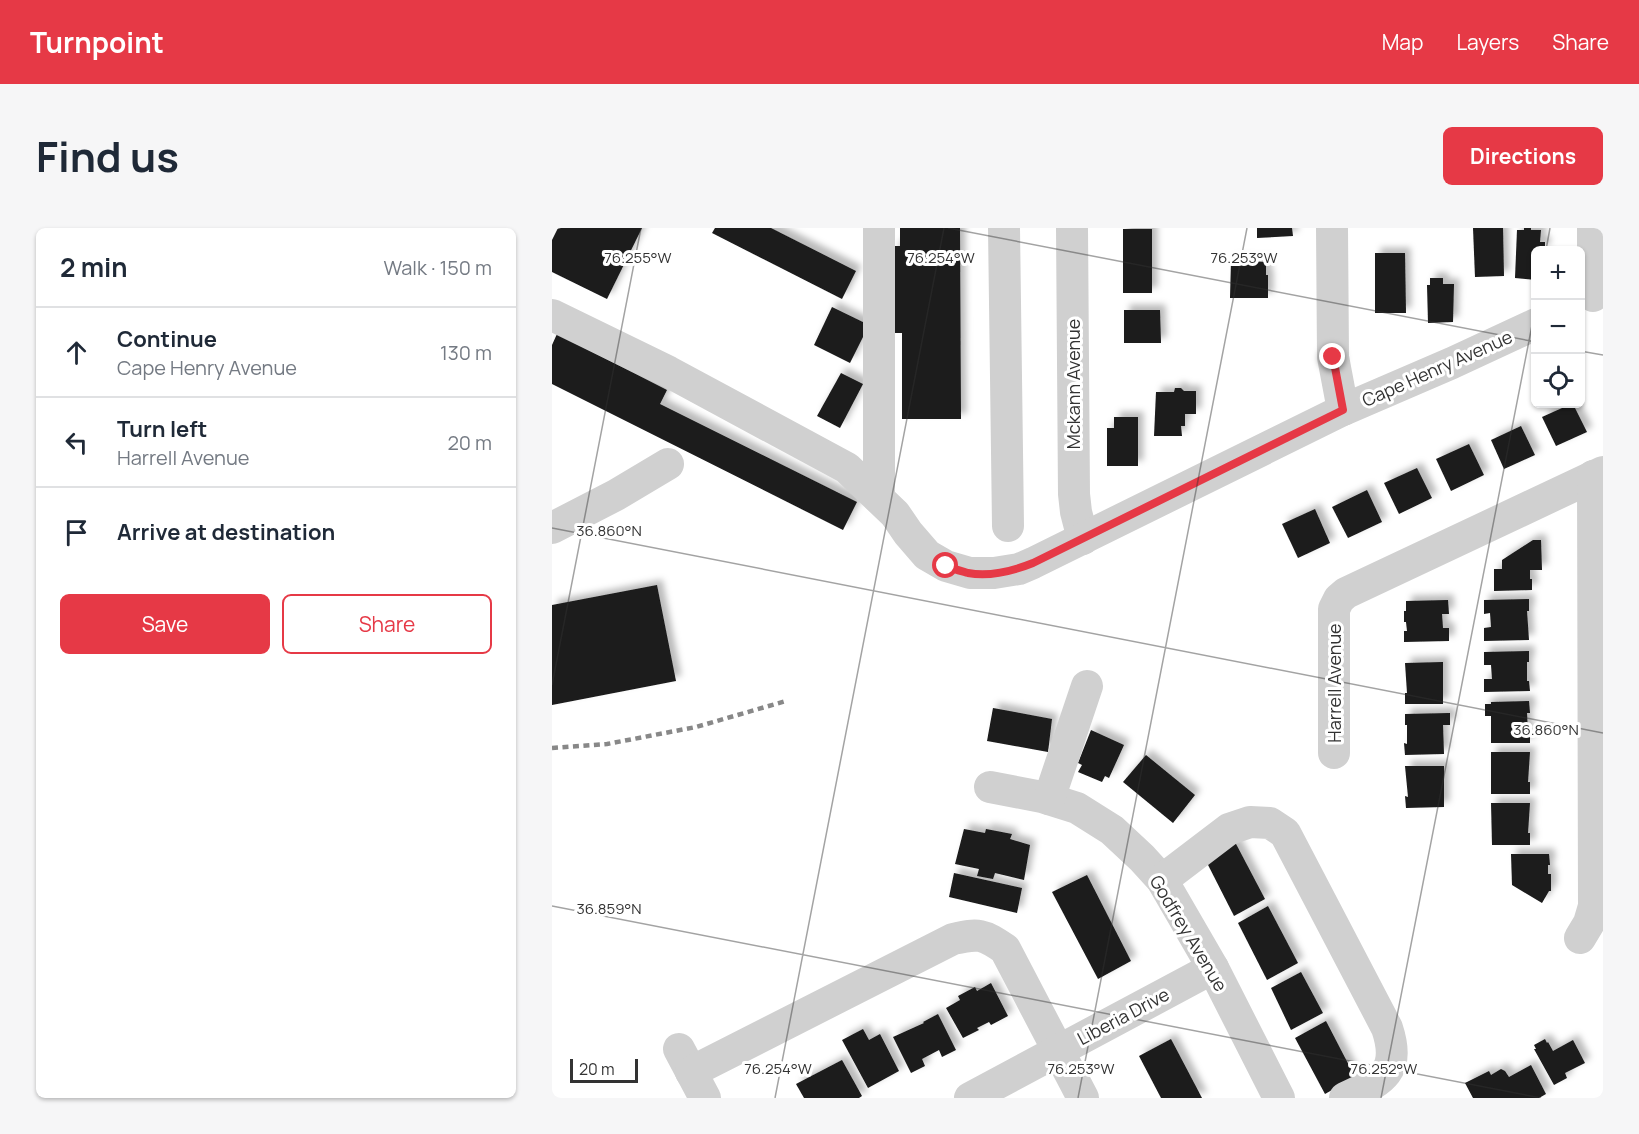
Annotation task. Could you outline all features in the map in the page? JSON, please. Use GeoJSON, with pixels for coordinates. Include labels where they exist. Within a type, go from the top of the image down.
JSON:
{"type":"FeatureCollection","features":[{"type":"Feature","properties":{"kind":"street"},"geometry":{"type":"LineString","coordinates":[[879,228],[887,506]]}},
{"type":"Feature","properties":{"kind":"street"},"geometry":{"type":"LineString","coordinates":[[1004,228],[1008,526]]}},
{"type":"Feature","properties":{"kind":"street","name":"Mckann Avenue"},"geometry":{"type":"LineString","coordinates":[[1072,228],[1074,494],[1083,539]]}},
{"type":"Feature","properties":{"kind":"street"},"geometry":{"type":"LineString","coordinates":[[1332,228],[1333,357],[1343,410]]}},
{"type":"Feature","properties":{"kind":"street"},"geometry":{"type":"LineString","coordinates":[[1592,297],[1593,228]]}},
{"type":"Feature","properties":{"kind":"street","name":"Cape Henry Avenue"},"geometry":{"type":"LineString","coordinates":[[552,315],[669,372],[847,468],[887,506],[927,555],[946,566],[970,573],[994,573],[1019,568],[1083,539],[1343,410],[1531,326]]}},
{"type":"Feature","properties":{"kind":"street"},"geometry":{"type":"LineString","coordinates":[[552,528],[616,495],[668,464]]}},
{"type":"Feature","properties":{"kind":"street"},"geometry":{"type":"LineString","coordinates":[[1580,938],[1589,923],[1594,906],[1598,474]]}},
{"type":"Feature","properties":{"kind":"street","name":"Harrell Avenue"},"geometry":{"type":"LineString","coordinates":[[1334,753],[1334,609],[1339,599],[1346,592],[1598,474]]}},
{"type":"Feature","properties":{"kind":"street"},"geometry":{"type":"LineString","coordinates":[[1049,799],[1087,686]]}},
{"type":"Feature","properties":{"kind":"street","name":"Godfrey Avenue"},"geometry":{"type":"LineString","coordinates":[[990,787],[1049,799],[1077,808],[1112,830],[1142,858],[1162,880],[1213,969],[1279,1098]]}},
{"type":"Feature","properties":{"kind":"street"},"geometry":{"type":"LineString","coordinates":[[1162,880],[1229,829],[1250,822],[1270,823],[1285,833],[1387,1028],[1392,1042],[1393,1057],[1387,1072],[1377,1082],[1346,1098]]}},
{"type":"Feature","properties":{"kind":"street"},"geometry":{"type":"LineString","coordinates":[[692,1073],[953,939],[973,935],[989,938],[1005,949],[1083,1098]]}},
{"type":"Feature","properties":{"kind":"street","name":"Liberia Drive"},"geometry":{"type":"LineString","coordinates":[[970,1098],[1213,969]]}},
{"type":"Feature","properties":{"kind":"building"},"geometry":{"type":"Polygon","coordinates":[[[558,228],[642,228],[607,299],[552,272],[552,240],[558,228]]]}},
{"type":"Feature","properties":{"kind":"building"},"geometry":{"type":"Polygon","coordinates":[[[715,228],[771,228],[856,271],[842,299],[712,233],[715,228]]]}},
{"type":"Feature","properties":{"kind":"building"},"geometry":{"type":"Polygon","coordinates":[[[900,228],[960,228],[961,419],[902,419],[902,333],[894,333],[894,246],[900,246],[900,228]]]}},
{"type":"Feature","properties":{"kind":"building"},"geometry":{"type":"Polygon","coordinates":[[[1257,228],[1292,228],[1293,236],[1257,238],[1257,228]]]}},
{"type":"Feature","properties":{"kind":"building"},"geometry":{"type":"Polygon","coordinates":[[[1473,228],[1503,228],[1504,276],[1475,277],[1473,228]]]}},
{"type":"Feature","properties":{"kind":"building"},"geometry":{"type":"Polygon","coordinates":[[[1524,228],[1531,228],[1531,230],[1541,230],[1540,242],[1545,242],[1545,246],[1531,246],[1531,280],[1515,278],[1517,230],[1524,230],[1524,228]]]}},
{"type":"Feature","properties":{"kind":"building"},"geometry":{"type":"Polygon","coordinates":[[[1123,229],[1152,229],[1152,293],[1123,293],[1123,229]]]}},
{"type":"Feature","properties":{"kind":"building"},"geometry":{"type":"Polygon","coordinates":[[[1375,253],[1405,253],[1406,313],[1375,313],[1375,253]]]}},
{"type":"Feature","properties":{"kind":"building"},"geometry":{"type":"Polygon","coordinates":[[[1231,261],[1266,262],[1268,298],[1230,298],[1231,261]]]}},
{"type":"Feature","properties":{"kind":"building"},"geometry":{"type":"Polygon","coordinates":[[[1430,278],[1443,278],[1443,284],[1454,284],[1453,322],[1428,323],[1427,285],[1430,285],[1430,278]]]}},
{"type":"Feature","properties":{"kind":"building"},"geometry":{"type":"Polygon","coordinates":[[[832,307],[869,325],[850,363],[814,345],[832,307]]]}},
{"type":"Feature","properties":{"kind":"building"},"geometry":{"type":"Polygon","coordinates":[[[1124,310],[1160,310],[1161,343],[1124,343],[1124,310]]]}},
{"type":"Feature","properties":{"kind":"building"},"geometry":{"type":"Polygon","coordinates":[[[557,334],[667,390],[660,404],[857,502],[843,530],[552,384],[552,345],[557,334]]]}},
{"type":"Feature","properties":{"kind":"building"},"geometry":{"type":"Polygon","coordinates":[[[841,373],[863,384],[840,428],[817,416],[841,373]]]}},
{"type":"Feature","properties":{"kind":"building"},"geometry":{"type":"Polygon","coordinates":[[[1175,388],[1196,391],[1196,414],[1185,414],[1185,426],[1181,426],[1182,436],[1154,436],[1156,392],[1174,392],[1175,388]]]}},
{"type":"Feature","properties":{"kind":"building"},"geometry":{"type":"Polygon","coordinates":[[[1562,408],[1575,408],[1587,432],[1556,446],[1542,417],[1562,408]]]}},
{"type":"Feature","properties":{"kind":"building"},"geometry":{"type":"Polygon","coordinates":[[[1114,417],[1138,417],[1138,466],[1107,466],[1107,428],[1114,428],[1114,417]]]}},
{"type":"Feature","properties":{"kind":"building"},"geometry":{"type":"Polygon","coordinates":[[[1521,426],[1535,455],[1504,469],[1491,440],[1521,426]]]}},
{"type":"Feature","properties":{"kind":"building"},"geometry":{"type":"Polygon","coordinates":[[[1469,444],[1484,475],[1451,491],[1436,459],[1469,444]]]}},
{"type":"Feature","properties":{"kind":"building"},"geometry":{"type":"Polygon","coordinates":[[[1417,468],[1432,498],[1399,514],[1384,483],[1417,468]]]}},
{"type":"Feature","properties":{"kind":"building"},"geometry":{"type":"Polygon","coordinates":[[[1367,490],[1382,522],[1348,538],[1332,507],[1367,490]]]}},
{"type":"Feature","properties":{"kind":"building"},"geometry":{"type":"Polygon","coordinates":[[[1315,509],[1330,543],[1298,558],[1282,524],[1315,509]]]}},
{"type":"Feature","properties":{"kind":"building"},"geometry":{"type":"Polygon","coordinates":[[[1533,540],[1541,540],[1542,570],[1530,570],[1532,590],[1494,591],[1494,569],[1502,569],[1502,560],[1533,540]]]}},
{"type":"Feature","properties":{"kind":"building"},"geometry":{"type":"Polygon","coordinates":[[[657,585],[676,681],[552,705],[552,605],[657,585]]]}},
{"type":"Feature","properties":{"kind":"building"},"geometry":{"type":"Polygon","coordinates":[[[1529,599],[1529,611],[1527,611],[1529,640],[1484,641],[1484,628],[1491,627],[1490,613],[1484,614],[1484,600],[1529,599]]]}},
{"type":"Feature","properties":{"kind":"building"},"geometry":{"type":"Polygon","coordinates":[[[1448,600],[1449,614],[1442,614],[1443,628],[1449,628],[1449,641],[1404,642],[1404,631],[1407,631],[1406,622],[1404,622],[1406,601],[1448,600]]]}},
{"type":"Feature","properties":{"kind":"building"},"geometry":{"type":"Polygon","coordinates":[[[1529,651],[1527,681],[1529,681],[1530,691],[1484,692],[1484,679],[1492,679],[1491,665],[1484,665],[1484,652],[1529,651]]]}},
{"type":"Feature","properties":{"kind":"building"},"geometry":{"type":"Polygon","coordinates":[[[1443,662],[1443,704],[1405,704],[1405,693],[1407,693],[1405,663],[1443,662]]]}},
{"type":"Feature","properties":{"kind":"building"},"geometry":{"type":"Polygon","coordinates":[[[1529,701],[1530,713],[1527,713],[1530,743],[1491,743],[1491,716],[1485,716],[1485,704],[1529,701]]]}},
{"type":"Feature","properties":{"kind":"building"},"geometry":{"type":"Polygon","coordinates":[[[993,708],[1052,719],[1048,752],[987,741],[993,708]]]}},
{"type":"Feature","properties":{"kind":"building"},"geometry":{"type":"Polygon","coordinates":[[[1450,713],[1450,725],[1443,725],[1444,754],[1405,755],[1407,725],[1405,725],[1405,714],[1450,713]]]}},
{"type":"Feature","properties":{"kind":"building"},"geometry":{"type":"Polygon","coordinates":[[[1091,730],[1124,745],[1109,778],[1105,776],[1102,782],[1078,772],[1082,765],[1078,763],[1091,730]]]}},
{"type":"Feature","properties":{"kind":"building"},"geometry":{"type":"Polygon","coordinates":[[[1491,752],[1530,752],[1528,782],[1530,782],[1530,794],[1491,794],[1491,752]]]}},
{"type":"Feature","properties":{"kind":"building"},"geometry":{"type":"Polygon","coordinates":[[[1146,755],[1195,795],[1173,823],[1123,782],[1146,755]]]}},
{"type":"Feature","properties":{"kind":"building"},"geometry":{"type":"Polygon","coordinates":[[[1405,766],[1444,766],[1444,807],[1406,808],[1405,796],[1408,797],[1405,766]]]}},
{"type":"Feature","properties":{"kind":"building"},"geometry":{"type":"Polygon","coordinates":[[[1491,803],[1530,803],[1528,833],[1530,833],[1530,845],[1492,845],[1491,803]]]}},
{"type":"Feature","properties":{"kind":"building"},"geometry":{"type":"Polygon","coordinates":[[[964,829],[985,833],[986,829],[1012,834],[1010,839],[1030,845],[1024,880],[995,873],[993,879],[977,876],[979,869],[955,864],[964,829]]]}},
{"type":"Feature","properties":{"kind":"building"},"geometry":{"type":"Polygon","coordinates":[[[1235,842],[1265,899],[1234,916],[1205,859],[1235,842]]]}},
{"type":"Feature","properties":{"kind":"building"},"geometry":{"type":"Polygon","coordinates":[[[1511,854],[1549,854],[1548,874],[1551,874],[1551,891],[1542,903],[1512,885],[1511,854]]]}},
{"type":"Feature","properties":{"kind":"building"},"geometry":{"type":"Polygon","coordinates":[[[954,873],[1022,888],[1017,913],[949,897],[954,873]]]}},
{"type":"Feature","properties":{"kind":"building"},"geometry":{"type":"Polygon","coordinates":[[[1087,875],[1131,961],[1098,979],[1052,892],[1087,875]]]}},
{"type":"Feature","properties":{"kind":"building"},"geometry":{"type":"Polygon","coordinates":[[[1268,906],[1298,963],[1267,980],[1238,923],[1268,906]]]}},
{"type":"Feature","properties":{"kind":"building"},"geometry":{"type":"Polygon","coordinates":[[[1301,972],[1323,1013],[1291,1030],[1271,988],[1301,972]]]}},
{"type":"Feature","properties":{"kind":"building"},"geometry":{"type":"Polygon","coordinates":[[[991,983],[1008,1016],[991,1025],[989,1022],[963,1038],[946,1008],[960,1000],[958,996],[975,987],[977,991],[991,983]]]}},
{"type":"Feature","properties":{"kind":"building"},"geometry":{"type":"Polygon","coordinates":[[[938,1014],[956,1050],[942,1057],[939,1050],[922,1059],[925,1066],[911,1073],[893,1037],[938,1014]]]}},
{"type":"Feature","properties":{"kind":"building"},"geometry":{"type":"Polygon","coordinates":[[[1326,1021],[1355,1077],[1325,1094],[1295,1038],[1326,1021]]]}},
{"type":"Feature","properties":{"kind":"building"},"geometry":{"type":"Polygon","coordinates":[[[863,1029],[869,1040],[880,1034],[899,1071],[868,1088],[842,1040],[863,1029]]]}},
{"type":"Feature","properties":{"kind":"building"},"geometry":{"type":"Polygon","coordinates":[[[1171,1039],[1202,1098],[1161,1098],[1139,1056],[1171,1039]]]}},
{"type":"Feature","properties":{"kind":"building"},"geometry":{"type":"Polygon","coordinates":[[[1545,1039],[1553,1051],[1573,1040],[1585,1063],[1565,1073],[1567,1078],[1554,1085],[1534,1049],[1536,1049],[1534,1045],[1545,1039]]]}},
{"type":"Feature","properties":{"kind":"building"},"geometry":{"type":"Polygon","coordinates":[[[842,1060],[862,1096],[859,1098],[804,1098],[796,1084],[842,1060]]]}},
{"type":"Feature","properties":{"kind":"building"},"geometry":{"type":"Polygon","coordinates":[[[1531,1065],[1546,1094],[1539,1098],[1473,1098],[1465,1083],[1489,1071],[1491,1075],[1501,1069],[1509,1077],[1531,1065]]]}},
{"type":"Feature","properties":{"kind":"railway"},"geometry":{"type":"LineString","coordinates":[[552,748],[607,744],[696,727],[786,701]]}},
{"type":"Feature","properties":{"kind":"route"},"geometry":{"type":"LineString","coordinates":[[946,566],[970,573],[994,573],[1033,563],[1343,410],[1333,357]]}}]}
